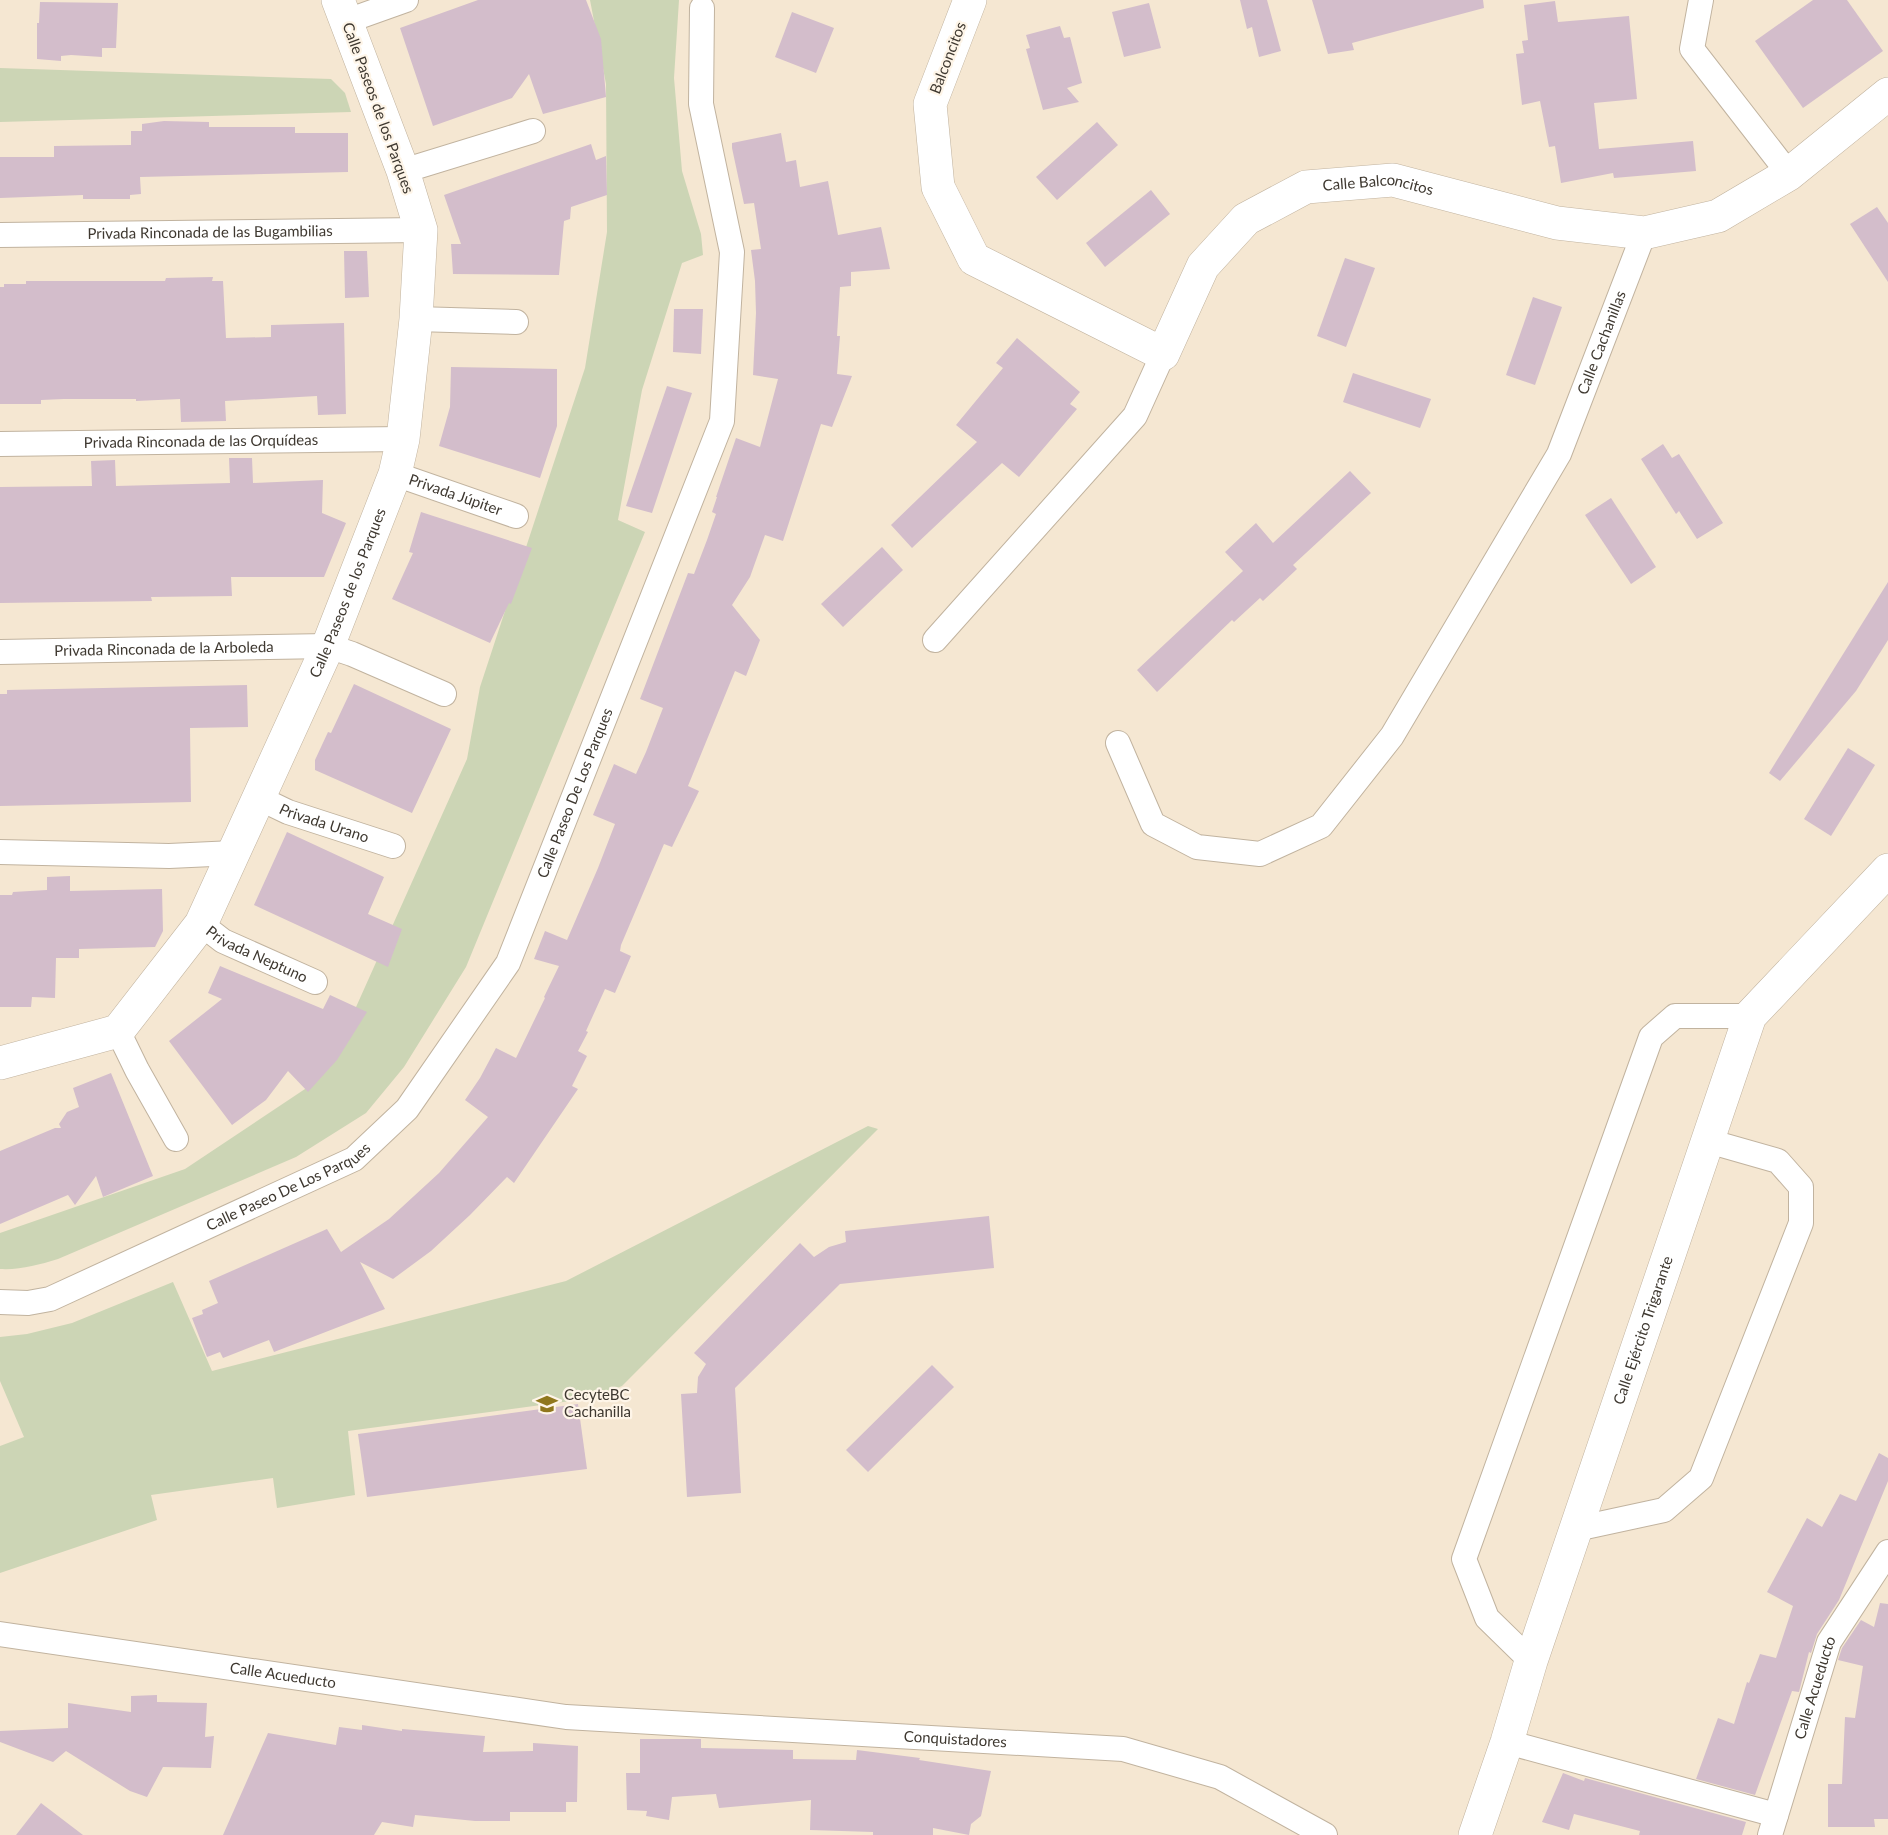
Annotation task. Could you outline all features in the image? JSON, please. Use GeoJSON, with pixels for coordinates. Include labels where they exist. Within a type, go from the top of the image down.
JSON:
{"type":"FeatureCollection","features":[{"type":"Feature","properties":{"kind":"street"},"geometry":{"type":"LineString","coordinates":[[342,10],[406,0]]}},
{"type":"Feature","properties":{"kind":"street","name":"Balconcitos"},"geometry":{"type":"LineString","coordinates":[[970,0],[930,104],[938,187],[974,259],[1163,354]]}},
{"type":"Feature","properties":{"kind":"street"},"geometry":{"type":"LineString","coordinates":[[1701,0],[1692,49],[1789,174]]}},
{"type":"Feature","properties":{"kind":"street","name":"Calle Paseo De Los Parques"},"geometry":{"type":"LineString","coordinates":[[0,1302],[28,1303],[50,1299],[354,1159],[406,1109],[508,963],[722,421],[732,252],[701,104],[702,8]]}},
{"type":"Feature","properties":{"kind":"street","name":"Calle Paseos de los Parques"},"geometry":{"type":"LineString","coordinates":[[118,1031],[201,924],[328,646],[395,474],[403,439],[416,320],[421,230],[403,171],[342,10]]}},
{"type":"Feature","properties":{"kind":"street","name":"Calle Balconcitos"},"geometry":{"type":"LineString","coordinates":[[1163,354],[1203,266],[1246,219],[1306,188],[1393,180],[1557,223],[1644,233],[1718,216],[1789,174],[1888,94]]}},
{"type":"Feature","properties":{"kind":"street"},"geometry":{"type":"LineString","coordinates":[[403,171],[533,132]]}},
{"type":"Feature","properties":{"kind":"street","name":"Privada Rinconada de las Bugambilias"},"geometry":{"type":"LineString","coordinates":[[0,235],[421,230]]}},
{"type":"Feature","properties":{"kind":"street","name":"Calle Cachanillas"},"geometry":{"type":"LineString","coordinates":[[1118,743],[1153,824],[1197,847],[1260,854],[1321,826],[1392,736],[1559,454],[1644,233]]}},
{"type":"Feature","properties":{"kind":"street"},"geometry":{"type":"LineString","coordinates":[[416,320],[516,322]]}},
{"type":"Feature","properties":{"kind":"street"},"geometry":{"type":"LineString","coordinates":[[935,640],[1135,416],[1163,354]]}},
{"type":"Feature","properties":{"kind":"street","name":"Privada Rinconada de las Orquídeas"},"geometry":{"type":"LineString","coordinates":[[0,444],[403,439]]}},
{"type":"Feature","properties":{"kind":"street","name":"Privada Júpiter"},"geometry":{"type":"LineString","coordinates":[[395,474],[516,516]]}},
{"type":"Feature","properties":{"kind":"street"},"geometry":{"type":"LineString","coordinates":[[328,646],[444,694]]}},
{"type":"Feature","properties":{"kind":"street","name":"Privada Rinconada de la Arboleda"},"geometry":{"type":"LineString","coordinates":[[0,652],[328,646]]}},
{"type":"Feature","properties":{"kind":"street","name":"Privada Urano"},"geometry":{"type":"LineString","coordinates":[[259,798],[288,812],[393,846]]}},
{"type":"Feature","properties":{"kind":"street"},"geometry":{"type":"LineString","coordinates":[[0,852],[169,856],[234,853]]}},
{"type":"Feature","properties":{"kind":"street","name":"Calle Ejército Trigarante"},"geometry":{"type":"LineString","coordinates":[[1475,1835],[1507,1742],[1531,1661],[1750,1016],[1888,870]]}},
{"type":"Feature","properties":{"kind":"street","name":"Privada Neptuno"},"geometry":{"type":"LineString","coordinates":[[201,924],[223,941],[315,982]]}},
{"type":"Feature","properties":{"kind":"street"},"geometry":{"type":"LineString","coordinates":[[1531,1661],[1487,1618],[1464,1559],[1651,1037],[1675,1016],[1750,1016]]}},
{"type":"Feature","properties":{"kind":"street"},"geometry":{"type":"LineString","coordinates":[[0,1064],[118,1031],[137,1070],[177,1139]]}},
{"type":"Feature","properties":{"kind":"street"},"geometry":{"type":"LineString","coordinates":[[1576,1528],[1664,1510],[1701,1478],[1801,1223],[1801,1187],[1778,1161],[1708,1141]]}},
{"type":"Feature","properties":{"kind":"street","name":"Calle Acueducto"},"geometry":{"type":"LineString","coordinates":[[1773,1825],[1829,1642],[1888,1552]]}},
{"type":"Feature","properties":{"kind":"street","name":"Calle Acueducto"},"geometry":{"type":"LineString","coordinates":[[0,1634],[566,1717]]}},
{"type":"Feature","properties":{"kind":"street","name":"Conquistadores"},"geometry":{"type":"LineString","coordinates":[[566,1717],[1123,1749],[1220,1777],[1325,1835]]}},
{"type":"Feature","properties":{"kind":"street"},"geometry":{"type":"LineString","coordinates":[[1507,1742],[1773,1825]]}},
{"type":"Feature","properties":{"kind":"green space"},"geometry":{"type":"Polygon","coordinates":[[[590,0],[679,0],[674,78],[682,171],[701,234],[703,255],[682,263],[642,390],[618,520],[645,532],[466,967],[404,1067],[366,1113],[296,1157],[58,1259],[22,1268],[0,1269],[0,1233],[185,1169],[308,1087],[331,1063],[467,759],[480,687],[585,368],[607,232],[606,84],[590,0]]]}},
{"type":"Feature","properties":{"kind":"green space"},"geometry":{"type":"Polygon","coordinates":[[[0,68],[331,79],[345,93],[351,112],[0,122],[0,68]]]}},
{"type":"Feature","properties":{"kind":"green space"},"geometry":{"type":"Polygon","coordinates":[[[868,1126],[878,1129],[622,1386],[593,1398],[348,1431],[355,1495],[277,1508],[273,1478],[151,1495],[157,1520],[0,1573],[0,1446],[24,1437],[0,1381],[0,1337],[27,1334],[72,1323],[173,1282],[212,1371],[566,1281],[868,1126]]]}},
{"type":"Feature","properties":{"kind":"building"},"geometry":{"type":"Polygon","coordinates":[[[478,0],[586,0],[601,39],[606,97],[543,114],[529,74],[512,98],[433,126],[400,28],[478,0]]]}},
{"type":"Feature","properties":{"kind":"building"},"geometry":{"type":"Polygon","coordinates":[[[1240,0],[1267,0],[1281,51],[1259,57],[1252,27],[1247,29],[1240,0]]]}},
{"type":"Feature","properties":{"kind":"building"},"geometry":{"type":"Polygon","coordinates":[[[1312,0],[1483,0],[1484,8],[1352,43],[1354,50],[1328,54],[1312,0]]]}},
{"type":"Feature","properties":{"kind":"building"},"geometry":{"type":"Polygon","coordinates":[[[1813,0],[1847,0],[1883,51],[1803,108],[1755,41],[1813,0]]]}},
{"type":"Feature","properties":{"kind":"building"},"geometry":{"type":"Polygon","coordinates":[[[1555,1],[1558,22],[1629,16],[1637,99],[1594,103],[1599,149],[1693,141],[1696,171],[1614,178],[1613,173],[1561,183],[1555,146],[1549,147],[1540,101],[1522,105],[1516,54],[1524,53],[1522,41],[1528,40],[1524,5],[1555,1]]]}},
{"type":"Feature","properties":{"kind":"building"},"geometry":{"type":"Polygon","coordinates":[[[40,2],[118,3],[116,48],[102,48],[102,57],[71,55],[61,56],[61,61],[37,59],[37,23],[39,23],[40,2]]]}},
{"type":"Feature","properties":{"kind":"building"},"geometry":{"type":"Polygon","coordinates":[[[1149,3],[1161,48],[1124,57],[1112,12],[1149,3]]]}},
{"type":"Feature","properties":{"kind":"building"},"geometry":{"type":"Polygon","coordinates":[[[792,12],[834,28],[816,73],[775,57],[792,12]]]}},
{"type":"Feature","properties":{"kind":"building"},"geometry":{"type":"Polygon","coordinates":[[[1060,26],[1064,38],[1070,37],[1082,83],[1067,88],[1079,102],[1043,110],[1026,49],[1030,48],[1026,35],[1060,26]]]}},
{"type":"Feature","properties":{"kind":"building"},"geometry":{"type":"Polygon","coordinates":[[[164,121],[209,122],[209,127],[295,127],[295,133],[348,133],[348,172],[140,177],[141,194],[130,195],[130,199],[83,199],[83,195],[0,198],[0,157],[54,157],[54,146],[131,145],[131,131],[142,131],[142,124],[164,121]]]}},
{"type":"Feature","properties":{"kind":"building"},"geometry":{"type":"Polygon","coordinates":[[[1097,122],[1118,145],[1057,200],[1036,177],[1097,122]]]}},
{"type":"Feature","properties":{"kind":"building"},"geometry":{"type":"Polygon","coordinates":[[[781,133],[786,162],[796,160],[800,187],[828,181],[838,235],[881,227],[890,269],[851,272],[851,286],[840,287],[837,374],[852,376],[832,427],[821,424],[783,541],[765,535],[750,577],[732,605],[760,640],[746,676],[735,671],[688,786],[699,791],[672,847],[664,844],[621,945],[620,951],[631,956],[615,993],[605,989],[586,1031],[588,1032],[578,1051],[587,1056],[572,1086],[578,1089],[514,1183],[507,1177],[431,1251],[393,1279],[360,1262],[385,1309],[274,1352],[269,1340],[223,1358],[220,1352],[207,1357],[192,1318],[203,1314],[202,1310],[218,1303],[209,1281],[327,1229],[341,1252],[389,1219],[439,1173],[488,1117],[465,1100],[496,1048],[516,1058],[545,998],[559,966],[534,959],[545,931],[567,940],[598,868],[615,824],[593,815],[614,764],[636,774],[646,752],[663,708],[640,699],[688,573],[694,574],[707,540],[716,514],[712,512],[716,497],[736,438],[760,447],[778,379],[753,375],[756,313],[751,250],[761,249],[754,203],[744,204],[732,143],[781,133]]]}},
{"type":"Feature","properties":{"kind":"building"},"geometry":{"type":"Polygon","coordinates":[[[591,144],[596,160],[606,156],[607,195],[571,207],[570,219],[564,221],[559,275],[453,274],[451,244],[461,244],[444,195],[591,144]]]}},
{"type":"Feature","properties":{"kind":"building"},"geometry":{"type":"Polygon","coordinates":[[[1151,190],[1170,214],[1105,267],[1086,243],[1151,190]]]}},
{"type":"Feature","properties":{"kind":"building"},"geometry":{"type":"Polygon","coordinates":[[[1877,207],[1888,223],[1888,282],[1850,224],[1877,207]]]}},
{"type":"Feature","properties":{"kind":"building"},"geometry":{"type":"Polygon","coordinates":[[[344,251],[367,251],[369,297],[345,298],[344,251]]]}},
{"type":"Feature","properties":{"kind":"building"},"geometry":{"type":"Polygon","coordinates":[[[1345,258],[1375,268],[1346,347],[1317,336],[1345,258]]]}},
{"type":"Feature","properties":{"kind":"building"},"geometry":{"type":"Polygon","coordinates":[[[213,277],[212,281],[223,281],[226,338],[271,337],[271,325],[344,323],[346,414],[318,415],[317,396],[225,401],[226,421],[181,422],[180,399],[136,401],[136,399],[64,399],[41,400],[41,404],[0,404],[0,287],[4,287],[4,284],[26,284],[26,281],[165,281],[166,278],[213,277]]]}},
{"type":"Feature","properties":{"kind":"building"},"geometry":{"type":"Polygon","coordinates":[[[1533,297],[1562,307],[1535,385],[1506,375],[1533,297]]]}},
{"type":"Feature","properties":{"kind":"building"},"geometry":{"type":"Polygon","coordinates":[[[674,309],[703,309],[701,354],[673,352],[674,309]]]}},
{"type":"Feature","properties":{"kind":"building"},"geometry":{"type":"Polygon","coordinates":[[[1017,338],[1080,392],[1070,404],[1077,409],[1019,477],[1002,463],[912,548],[891,525],[977,442],[956,425],[1003,368],[996,363],[1017,338]]]}},
{"type":"Feature","properties":{"kind":"building"},"geometry":{"type":"Polygon","coordinates":[[[451,367],[557,369],[557,426],[540,478],[439,446],[450,407],[451,367]]]}},
{"type":"Feature","properties":{"kind":"building"},"geometry":{"type":"Polygon","coordinates":[[[1353,373],[1431,399],[1420,428],[1343,402],[1353,373]]]}},
{"type":"Feature","properties":{"kind":"building"},"geometry":{"type":"Polygon","coordinates":[[[667,386],[692,393],[652,513],[626,506],[667,386]]]}},
{"type":"Feature","properties":{"kind":"building"},"geometry":{"type":"Polygon","coordinates":[[[1663,444],[1672,458],[1679,454],[1723,523],[1697,539],[1679,511],[1676,514],[1641,459],[1663,444]]]}},
{"type":"Feature","properties":{"kind":"building"},"geometry":{"type":"Polygon","coordinates":[[[229,458],[252,458],[253,483],[323,480],[322,513],[346,523],[324,577],[231,577],[232,596],[151,597],[152,601],[0,603],[0,487],[92,486],[91,461],[115,460],[116,486],[230,483],[229,458]]]}},
{"type":"Feature","properties":{"kind":"building"},"geometry":{"type":"Polygon","coordinates":[[[1350,471],[1371,493],[1293,565],[1297,569],[1263,601],[1260,598],[1234,622],[1232,620],[1157,692],[1137,670],[1243,571],[1225,552],[1256,523],[1273,543],[1350,471]]]}},
{"type":"Feature","properties":{"kind":"building"},"geometry":{"type":"Polygon","coordinates":[[[1611,498],[1656,567],[1631,584],[1585,515],[1611,498]]]}},
{"type":"Feature","properties":{"kind":"building"},"geometry":{"type":"Polygon","coordinates":[[[421,512],[532,548],[511,604],[509,603],[490,643],[392,599],[413,553],[409,552],[421,512]]]}},
{"type":"Feature","properties":{"kind":"building"},"geometry":{"type":"Polygon","coordinates":[[[882,547],[903,570],[843,627],[821,604],[882,547]]]}},
{"type":"Feature","properties":{"kind":"building"},"geometry":{"type":"Polygon","coordinates":[[[1888,582],[1888,640],[1856,691],[1780,781],[1769,773],[1888,582]]]}},
{"type":"Feature","properties":{"kind":"building"},"geometry":{"type":"Polygon","coordinates":[[[354,684],[451,729],[412,813],[315,770],[315,760],[328,732],[331,733],[354,684]]]}},
{"type":"Feature","properties":{"kind":"building"},"geometry":{"type":"Polygon","coordinates":[[[247,685],[248,727],[190,728],[191,802],[0,806],[0,694],[7,694],[7,690],[247,685]]]}},
{"type":"Feature","properties":{"kind":"building"},"geometry":{"type":"Polygon","coordinates":[[[1848,748],[1875,765],[1831,836],[1804,819],[1848,748]]]}},
{"type":"Feature","properties":{"kind":"building"},"geometry":{"type":"Polygon","coordinates":[[[287,832],[384,877],[368,914],[402,929],[388,967],[254,905],[287,832]]]}},
{"type":"Feature","properties":{"kind":"building"},"geometry":{"type":"Polygon","coordinates":[[[70,876],[70,891],[162,889],[163,931],[155,947],[79,949],[79,958],[56,958],[55,998],[32,997],[31,1007],[0,1007],[0,895],[47,890],[47,877],[70,876]]]}},
{"type":"Feature","properties":{"kind":"building"},"geometry":{"type":"Polygon","coordinates":[[[220,966],[323,1009],[330,995],[367,1012],[337,1060],[308,1092],[288,1071],[266,1100],[232,1125],[169,1041],[222,999],[208,993],[220,966]]]}},
{"type":"Feature","properties":{"kind":"building"},"geometry":{"type":"Polygon","coordinates":[[[111,1073],[153,1176],[103,1197],[96,1176],[75,1205],[68,1195],[0,1224],[0,1151],[55,1128],[61,1128],[59,1124],[67,1112],[79,1107],[73,1088],[111,1073]]]}},
{"type":"Feature","properties":{"kind":"building"},"geometry":{"type":"Polygon","coordinates":[[[989,1216],[994,1268],[840,1284],[735,1388],[741,1493],[687,1497],[681,1394],[697,1393],[698,1377],[706,1364],[694,1353],[800,1243],[814,1257],[829,1247],[846,1242],[845,1231],[989,1216]]]}},
{"type":"Feature","properties":{"kind":"building"},"geometry":{"type":"Polygon","coordinates":[[[932,1365],[954,1387],[868,1472],[846,1450],[932,1365]]]}},
{"type":"Feature","properties":{"kind":"building"},"geometry":{"type":"Polygon","coordinates":[[[578,1404],[587,1469],[367,1497],[358,1434],[578,1404]]]}},
{"type":"Feature","properties":{"kind":"building"},"geometry":{"type":"Polygon","coordinates":[[[1879,1453],[1888,1458],[1888,1481],[1839,1600],[1817,1634],[1811,1653],[1809,1652],[1799,1692],[1792,1691],[1755,1795],[1696,1779],[1718,1718],[1734,1724],[1747,1682],[1749,1683],[1760,1654],[1776,1658],[1793,1606],[1767,1592],[1807,1518],[1822,1527],[1840,1494],[1856,1501],[1879,1453]]]}},
{"type":"Feature","properties":{"kind":"building"},"geometry":{"type":"Polygon","coordinates":[[[1880,1603],[1888,1604],[1888,1819],[1874,1819],[1875,1827],[1828,1827],[1828,1784],[1842,1784],[1845,1717],[1855,1718],[1863,1666],[1838,1660],[1842,1648],[1861,1620],[1874,1627],[1880,1603]]]}},
{"type":"Feature","properties":{"kind":"building"},"geometry":{"type":"Polygon","coordinates":[[[157,1695],[157,1702],[207,1703],[205,1737],[214,1736],[211,1768],[163,1767],[147,1797],[130,1791],[66,1751],[53,1762],[0,1742],[0,1731],[68,1728],[68,1703],[131,1712],[131,1696],[157,1695]]]}},
{"type":"Feature","properties":{"kind":"building"},"geometry":{"type":"Polygon","coordinates":[[[362,1725],[402,1731],[402,1729],[485,1736],[483,1752],[533,1751],[533,1743],[578,1746],[577,1802],[566,1802],[566,1812],[510,1812],[510,1821],[475,1821],[415,1815],[413,1827],[382,1822],[374,1835],[223,1835],[268,1733],[336,1745],[339,1727],[362,1730],[362,1725]]]}},
{"type":"Feature","properties":{"kind":"building"},"geometry":{"type":"Polygon","coordinates":[[[640,1739],[701,1739],[701,1748],[793,1750],[793,1759],[856,1760],[857,1750],[920,1758],[919,1760],[991,1771],[981,1816],[971,1824],[969,1835],[933,1828],[933,1835],[873,1835],[873,1832],[810,1830],[811,1800],[719,1808],[716,1794],[672,1797],[669,1820],[646,1816],[647,1811],[627,1810],[626,1773],[640,1773],[640,1739]]]}},
{"type":"Feature","properties":{"kind":"building"},"geometry":{"type":"Polygon","coordinates":[[[1563,1773],[1584,1781],[1585,1778],[1746,1822],[1742,1835],[1639,1835],[1640,1831],[1574,1814],[1569,1830],[1542,1822],[1563,1773]]]}},
{"type":"Feature","properties":{"kind":"building"},"geometry":{"type":"Polygon","coordinates":[[[41,1803],[83,1835],[16,1835],[41,1803]]]}},
{"type":"Feature","properties":{"kind":"place","name":"CecyteBC Cachanilla"},"geometry":{"type":"Point","coordinates":[547,1404]}}]}
